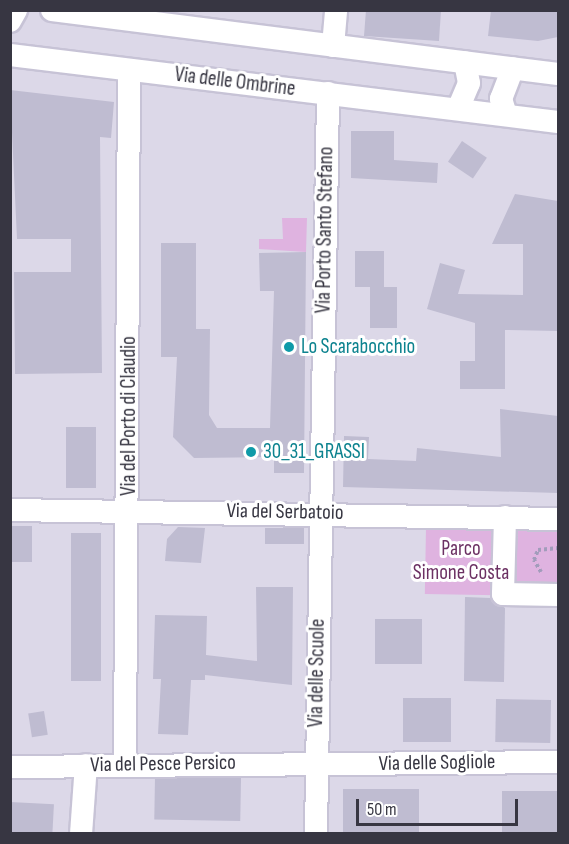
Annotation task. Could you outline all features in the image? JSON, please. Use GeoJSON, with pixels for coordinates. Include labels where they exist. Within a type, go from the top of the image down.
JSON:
{"type":"FeatureCollection","features":[{"type":"Feature","properties":{"kind":"street"},"geometry":{"type":"LineString","coordinates":[[10,21],[16,10]]}},
{"type":"Feature","properties":{"kind":"street"},"geometry":{"type":"LineString","coordinates":[[52,10],[127,15],[333,46],[558,74]]}},
{"type":"Feature","properties":{"kind":"street"},"geometry":{"type":"LineString","coordinates":[[333,46],[336,10]]}},
{"type":"Feature","properties":{"kind":"street","name":"Via delle Ombrine"},"geometry":{"type":"LineString","coordinates":[[11,51],[129,70],[558,122]]}},
{"type":"Feature","properties":{"kind":"street"},"geometry":{"type":"LineString","coordinates":[[458,109],[469,83],[465,62]]}},
{"type":"Feature","properties":{"kind":"street"},"geometry":{"type":"LineString","coordinates":[[506,115],[501,99],[513,68]]}},
{"type":"Feature","properties":{"kind":"street","name":"Via del Porto di Claudio"},"geometry":{"type":"LineString","coordinates":[[125,762],[129,511],[129,70]]}},
{"type":"Feature","properties":{"kind":"street","name":"Via Porto Santo Stefano"},"geometry":{"type":"LineString","coordinates":[[319,512],[328,93]]}},
{"type":"Feature","properties":{"kind":"street","name":"Via del Serbatoio"},"geometry":{"type":"LineString","coordinates":[[10,510],[319,512],[558,519]]}},
{"type":"Feature","properties":{"kind":"street","name":"Via delle Scuole"},"geometry":{"type":"LineString","coordinates":[[316,834],[319,512]]}},
{"type":"Feature","properties":{"kind":"street"},"geometry":{"type":"LineString","coordinates":[[505,517],[503,594],[558,595]]}},
{"type":"Feature","properties":{"kind":"street","name":"Via del Pesce Persico"},"geometry":{"type":"LineString","coordinates":[[10,767],[125,762],[316,764]]}},
{"type":"Feature","properties":{"kind":"street","name":"Via delle Sogliole"},"geometry":{"type":"LineString","coordinates":[[316,764],[558,762]]}},
{"type":"Feature","properties":{"kind":"street"},"geometry":{"type":"LineString","coordinates":[[81,834],[86,765]]}},
{"type":"Feature","properties":{"kind":"path"},"geometry":{"type":"LineString","coordinates":[[547,575],[536,565],[536,553],[547,545],[558,548]]}},
{"type":"Feature","properties":{"kind":"shaded area"},"geometry":{"type":"Polygon","coordinates":[[[11,11],[558,11],[558,833],[11,833],[11,11]]]}},
{"type":"Feature","properties":{"kind":"green space"},"geometry":{"type":"Polygon","coordinates":[[[282,218],[307,218],[306,252],[259,249],[259,239],[283,239],[282,218]]]}},
{"type":"Feature","properties":{"kind":"green space","name":"Parco Simone Costa"},"geometry":{"type":"Polygon","coordinates":[[[426,527],[499,528],[498,595],[425,594],[426,527]]]}},
{"type":"Feature","properties":{"kind":"green space"},"geometry":{"type":"Polygon","coordinates":[[[512,530],[558,530],[558,585],[512,585],[512,530]]]}},
{"type":"Feature","properties":{"kind":"building"},"geometry":{"type":"Polygon","coordinates":[[[366,10],[441,10],[439,41],[364,36],[366,10]]]}},
{"type":"Feature","properties":{"kind":"building"},"geometry":{"type":"Polygon","coordinates":[[[491,10],[558,10],[558,37],[538,41],[488,36],[491,10]]]}},
{"type":"Feature","properties":{"kind":"building"},"geometry":{"type":"Polygon","coordinates":[[[10,90],[114,102],[111,138],[100,137],[102,373],[15,374],[14,272],[71,272],[71,239],[17,239],[10,90]]]}},
{"type":"Feature","properties":{"kind":"building"},"geometry":{"type":"Polygon","coordinates":[[[351,131],[394,131],[394,160],[438,163],[437,183],[351,178],[351,131]]]}},
{"type":"Feature","properties":{"kind":"building"},"geometry":{"type":"Polygon","coordinates":[[[462,141],[487,158],[473,179],[448,162],[462,141]]]}},
{"type":"Feature","properties":{"kind":"building"},"geometry":{"type":"Polygon","coordinates":[[[515,194],[558,201],[558,331],[505,330],[505,389],[460,389],[460,361],[475,361],[475,323],[427,309],[440,263],[465,270],[458,294],[523,295],[523,244],[492,244],[515,194]]]}},
{"type":"Feature","properties":{"kind":"building"},"geometry":{"type":"Polygon","coordinates":[[[161,243],[196,243],[196,329],[210,329],[209,415],[217,428],[270,428],[274,291],[260,291],[259,253],[306,252],[304,473],[274,473],[274,457],[194,458],[173,437],[177,357],[161,357],[161,243]]]}},
{"type":"Feature","properties":{"kind":"building"},"geometry":{"type":"Polygon","coordinates":[[[355,251],[384,251],[384,287],[397,287],[397,328],[370,328],[370,287],[355,287],[355,251]]]}},
{"type":"Feature","properties":{"kind":"building"},"geometry":{"type":"Polygon","coordinates":[[[500,409],[558,416],[558,493],[343,487],[344,436],[369,437],[368,459],[416,461],[417,448],[501,457],[500,409]]]}},
{"type":"Feature","properties":{"kind":"building"},"geometry":{"type":"Polygon","coordinates":[[[66,427],[96,427],[96,488],[66,488],[66,427]]]}},
{"type":"Feature","properties":{"kind":"building"},"geometry":{"type":"Polygon","coordinates":[[[10,526],[32,526],[32,562],[10,562],[10,526]]]}},
{"type":"Feature","properties":{"kind":"building"},"geometry":{"type":"Polygon","coordinates":[[[178,527],[205,528],[201,563],[165,561],[167,539],[178,527]]]}},
{"type":"Feature","properties":{"kind":"building"},"geometry":{"type":"Polygon","coordinates":[[[265,528],[304,528],[304,544],[265,544],[265,528]]]}},
{"type":"Feature","properties":{"kind":"building"},"geometry":{"type":"Polygon","coordinates":[[[71,533],[101,533],[101,681],[71,681],[71,533]]]}},
{"type":"Feature","properties":{"kind":"building"},"geometry":{"type":"Polygon","coordinates":[[[256,587],[293,587],[292,685],[205,675],[205,680],[191,680],[188,735],[158,734],[161,679],[153,679],[155,615],[207,616],[206,655],[257,661],[256,587]]]}},
{"type":"Feature","properties":{"kind":"building"},"geometry":{"type":"Polygon","coordinates":[[[465,597],[490,598],[505,608],[504,682],[464,681],[465,597]]]}},
{"type":"Feature","properties":{"kind":"building"},"geometry":{"type":"Polygon","coordinates":[[[375,619],[422,619],[422,664],[375,664],[375,619]]]}},
{"type":"Feature","properties":{"kind":"building"},"geometry":{"type":"Polygon","coordinates":[[[403,698],[451,698],[451,742],[403,742],[403,698]]]}},
{"type":"Feature","properties":{"kind":"building"},"geometry":{"type":"Polygon","coordinates":[[[496,699],[551,700],[550,743],[495,742],[496,699]]]}},
{"type":"Feature","properties":{"kind":"building"},"geometry":{"type":"Polygon","coordinates":[[[44,711],[48,735],[32,737],[28,714],[44,711]]]}},
{"type":"Feature","properties":{"kind":"building"},"geometry":{"type":"Polygon","coordinates":[[[155,776],[241,778],[240,821],[154,819],[155,776]]]}},
{"type":"Feature","properties":{"kind":"building"},"geometry":{"type":"Polygon","coordinates":[[[343,789],[419,789],[419,834],[343,834],[343,789]]]}},
{"type":"Feature","properties":{"kind":"building"},"geometry":{"type":"Polygon","coordinates":[[[502,791],[558,791],[558,834],[502,834],[502,791]]]}},
{"type":"Feature","properties":{"kind":"building"},"geometry":{"type":"Polygon","coordinates":[[[10,802],[54,804],[52,834],[10,834],[10,802]]]}},
{"type":"Feature","properties":{"kind":"place","name":"Lo Scarabocchio"},"geometry":{"type":"Point","coordinates":[289,347]}},
{"type":"Feature","properties":{"kind":"place","name":"30_31_GRASSI"},"geometry":{"type":"Point","coordinates":[251,452]}}]}
